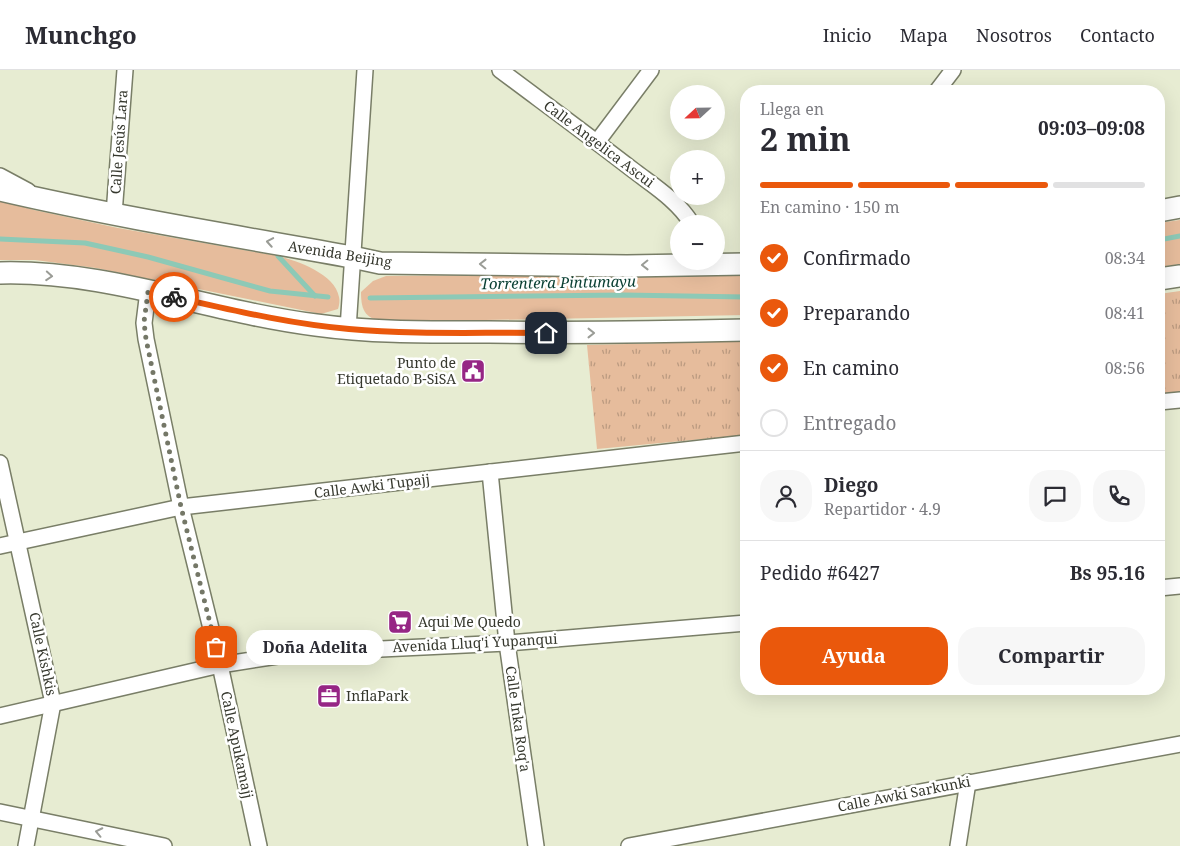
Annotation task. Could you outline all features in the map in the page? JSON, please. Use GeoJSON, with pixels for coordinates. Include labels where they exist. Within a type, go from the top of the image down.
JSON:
{"type":"FeatureCollection","features":[{"type":"Feature","properties":{"kind":"main road","name":"Avenida Beijing"},"geometry":{"type":"LineString","coordinates":[[0,190],[55,203],[352,256],[380,263],[627,266],[670,264]]}},
{"type":"Feature","properties":{"kind":"main road"},"geometry":{"type":"LineString","coordinates":[[1165,210],[1180,208]]}},
{"type":"Feature","properties":{"kind":"main road","name":"Avenida Beijing"},"geometry":{"type":"LineString","coordinates":[[725,263],[740,264]]}},
{"type":"Feature","properties":{"kind":"main road"},"geometry":{"type":"LineString","coordinates":[[0,273],[69,277],[274,319],[348,329],[388,332],[616,333],[740,330]]}},
{"type":"Feature","properties":{"kind":"main road"},"geometry":{"type":"LineString","coordinates":[[1165,278],[1180,276]]}},
{"type":"Feature","properties":{"kind":"street","name":"Calle Jesús Lara"},"geometry":{"type":"LineString","coordinates":[[114,214],[125,70]]}},
{"type":"Feature","properties":{"kind":"street"},"geometry":{"type":"LineString","coordinates":[[348,329],[365,70]]}},
{"type":"Feature","properties":{"kind":"street","name":"Calle Angelica Ascui"},"geometry":{"type":"LineString","coordinates":[[500,70],[597,142],[672,201],[687,215]]}},
{"type":"Feature","properties":{"kind":"street"},"geometry":{"type":"LineString","coordinates":[[597,142],[651,70]]}},
{"type":"Feature","properties":{"kind":"street"},"geometry":{"type":"LineString","coordinates":[[942,85],[953,70]]}},
{"type":"Feature","properties":{"kind":"street"},"geometry":{"type":"LineString","coordinates":[[0,176],[24,190],[55,203]]}},
{"type":"Feature","properties":{"kind":"street","name":"Calle Apukamajj"},"geometry":{"type":"LineString","coordinates":[[148,292],[144,322],[146,339],[181,507],[220,665],[259,846]]}},
{"type":"Feature","properties":{"kind":"street"},"geometry":{"type":"LineString","coordinates":[[1165,401],[1180,400]]}},
{"type":"Feature","properties":{"kind":"street","name":"Calle Awki Tupajj"},"geometry":{"type":"LineString","coordinates":[[0,546],[181,507],[740,444]]}},
{"type":"Feature","properties":{"kind":"street","name":"Calle Kishkis"},"geometry":{"type":"LineString","coordinates":[[0,463],[53,704],[26,846]]}},
{"type":"Feature","properties":{"kind":"street","name":"Calle Inka Roq'a"},"geometry":{"type":"LineString","coordinates":[[490,472],[508,643],[536,846]]}},
{"type":"Feature","properties":{"kind":"street"},"geometry":{"type":"LineString","coordinates":[[1165,587],[1180,586]]}},
{"type":"Feature","properties":{"kind":"street","name":"Avenida Lluq'i Yupanqui"},"geometry":{"type":"LineString","coordinates":[[0,716],[220,665],[297,653],[508,643],[740,624]]}},
{"type":"Feature","properties":{"kind":"street","name":"Calle Awki Sarkunki"},"geometry":{"type":"LineString","coordinates":[[628,846],[1180,744]]}},
{"type":"Feature","properties":{"kind":"street"},"geometry":{"type":"LineString","coordinates":[[958,846],[968,782]]}},
{"type":"Feature","properties":{"kind":"street"},"geometry":{"type":"LineString","coordinates":[[0,812],[164,846]]}},
{"type":"Feature","properties":{"kind":"green space"},"geometry":{"type":"Polygon","coordinates":[[[0,200],[34,210],[118,228],[286,258],[305,265],[331,282],[339,297],[338,309],[321,314],[96,268],[35,260],[0,260],[0,200]]]}},
{"type":"Feature","properties":{"kind":"green space"},"geometry":{"type":"Polygon","coordinates":[[[1180,220],[1180,264],[1165,266],[1165,222],[1180,220]]]}},
{"type":"Feature","properties":{"kind":"green space"},"geometry":{"type":"Polygon","coordinates":[[[740,273],[740,315],[386,322],[374,319],[366,313],[362,305],[361,292],[373,281],[386,276],[740,273]]]}},
{"type":"Feature","properties":{"kind":"green space"},"geometry":{"type":"Polygon","coordinates":[[[1180,291],[1180,394],[1165,395],[1165,293],[1180,291]]]}},
{"type":"Feature","properties":{"kind":"green space"},"geometry":{"type":"Polygon","coordinates":[[[740,341],[740,436],[597,449],[587,345],[740,341]]]}},
{"type":"Feature","properties":{"kind":"waterway","name":"Torrentera Pintumayu"},"geometry":{"type":"LineString","coordinates":[[1165,239],[1180,236]]}},
{"type":"Feature","properties":{"kind":"waterway","name":"Torrentera Pintumayu"},"geometry":{"type":"LineString","coordinates":[[0,239],[85,243],[148,257],[270,291],[328,297]]}},
{"type":"Feature","properties":{"kind":"waterway"},"geometry":{"type":"LineString","coordinates":[[278,256],[315,296]]}},
{"type":"Feature","properties":{"kind":"waterway","name":"Torrentera Pintumayu"},"geometry":{"type":"LineString","coordinates":[[370,298],[623,295],[740,297]]}},
{"type":"Feature","properties":{"kind":"way so far"},"geometry":{"type":"LineString","coordinates":[[174,297],[148,292],[144,322],[146,339],[181,507],[216,647]]}},
{"type":"Feature","properties":{"kind":"place","name":"Punto de Etiquetado B-SiSA"},"geometry":{"type":"Point","coordinates":[473,371]}},
{"type":"Feature","properties":{"kind":"place","name":"Aqui Me Quedo"},"geometry":{"type":"Point","coordinates":[400,622]}},
{"type":"Feature","properties":{"kind":"place","name":"Doña Adelita"},"geometry":{"type":"Point","coordinates":[216,647]}},
{"type":"Feature","properties":{"kind":"place","name":"InflaPark"},"geometry":{"type":"Point","coordinates":[329,696]}},
{"type":"Feature","properties":{"kind":"route"},"geometry":{"type":"LineString","coordinates":[[174,297],[274,319],[348,329],[388,332],[546,333]]}}]}
